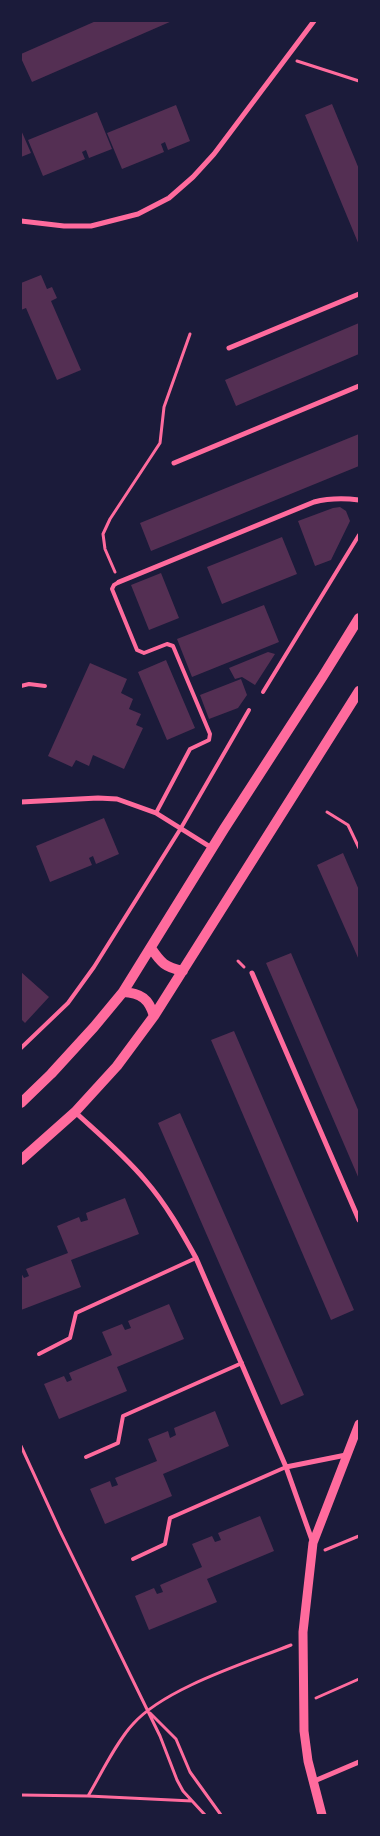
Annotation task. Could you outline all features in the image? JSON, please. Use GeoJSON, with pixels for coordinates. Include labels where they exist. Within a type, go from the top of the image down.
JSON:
{"type":"FeatureCollection","features":[{"type":"Feature","properties":{"kind":"main road"},"geometry":{"type":"LineString","coordinates":[[23,1098],[94,1027],[123,992],[212,848],[359,618]]}},
{"type":"Feature","properties":{"kind":"main road"},"geometry":{"type":"LineString","coordinates":[[21,1160],[75,1112],[117,1066],[154,1016],[359,691]]}},
{"type":"Feature","properties":{"kind":"main road"},"geometry":{"type":"LineString","coordinates":[[151,948],[161,963],[183,971]]}},
{"type":"Feature","properties":{"kind":"main road"},"geometry":{"type":"LineString","coordinates":[[123,992],[141,996],[147,1001],[154,1016]]}},
{"type":"Feature","properties":{"kind":"street"},"geometry":{"type":"LineString","coordinates":[[21,221],[64,226],[91,226],[138,214],[169,198],[193,177],[214,154],[314,21]]}},
{"type":"Feature","properties":{"kind":"street"},"geometry":{"type":"LineString","coordinates":[[229,348],[359,294]]}},
{"type":"Feature","properties":{"kind":"street"},"geometry":{"type":"LineString","coordinates":[[174,463],[359,386]]}},
{"type":"Feature","properties":{"kind":"street"},"geometry":{"type":"LineString","coordinates":[[119,582],[314,502],[342,498],[359,500]]}},
{"type":"Feature","properties":{"kind":"street"},"geometry":{"type":"LineString","coordinates":[[21,802],[98,798],[117,799],[156,813],[212,848]]}},
{"type":"Feature","properties":{"kind":"street"},"geometry":{"type":"LineString","coordinates":[[252,973],[359,1220]]}},
{"type":"Feature","properties":{"kind":"street"},"geometry":{"type":"LineString","coordinates":[[75,1112],[145,1180],[179,1226],[196,1258],[286,1467],[313,1543]]}},
{"type":"Feature","properties":{"kind":"street"},"geometry":{"type":"LineString","coordinates":[[322,1815],[308,1761],[303,1704],[303,1640],[313,1543],[359,1424]]}},
{"type":"Feature","properties":{"kind":"street"},"geometry":{"type":"LineString","coordinates":[[286,1467],[346,1455]]}},
{"type":"Feature","properties":{"kind":"street"},"geometry":{"type":"LineString","coordinates":[[312,1782],[359,1762]]}},
{"type":"Feature","properties":{"kind":"lane"},"geometry":{"type":"LineString","coordinates":[[263,692],[359,535]]}},
{"type":"Feature","properties":{"kind":"lane"},"geometry":{"type":"LineString","coordinates":[[119,582],[114,585],[112,590],[137,650],[144,653],[167,644],[173,646],[210,734],[208,740],[190,749],[156,813]]}},
{"type":"Feature","properties":{"kind":"lane"},"geometry":{"type":"LineString","coordinates":[[21,686],[29,684],[45,686]]}},
{"type":"Feature","properties":{"kind":"lane"},"geometry":{"type":"LineString","coordinates":[[21,1048],[68,1002],[94,967],[181,828],[249,710]]}},
{"type":"Feature","properties":{"kind":"lane"},"geometry":{"type":"LineString","coordinates":[[39,1354],[70,1338],[76,1313],[196,1258]]}},
{"type":"Feature","properties":{"kind":"lane"},"geometry":{"type":"LineString","coordinates":[[86,1457],[118,1443],[123,1416],[242,1363]]}},
{"type":"Feature","properties":{"kind":"lane"},"geometry":{"type":"LineString","coordinates":[[133,1560],[165,1544],[170,1518],[286,1467]]}},
{"type":"Feature","properties":{"kind":"path"},"geometry":{"type":"LineString","coordinates":[[287,58],[359,81]]}},
{"type":"Feature","properties":{"kind":"path"},"geometry":{"type":"LineString","coordinates":[[119,582],[105,549],[104,534],[110,519],[160,443],[164,406],[190,334]]}},
{"type":"Feature","properties":{"kind":"path"},"geometry":{"type":"LineString","coordinates":[[327,812],[348,825],[359,848]]}},
{"type":"Feature","properties":{"kind":"path"},"geometry":{"type":"LineString","coordinates":[[21,1446],[60,1531],[160,1736],[177,1780],[183,1791],[205,1815]]}},
{"type":"Feature","properties":{"kind":"path"},"geometry":{"type":"LineString","coordinates":[[311,1556],[359,1536]]}},
{"type":"Feature","properties":{"kind":"path"},"geometry":{"type":"LineString","coordinates":[[88,1796],[133,1724],[147,1710],[197,1682],[303,1640]]}},
{"type":"Feature","properties":{"kind":"path"},"geometry":{"type":"LineString","coordinates":[[303,1704],[359,1678]]}},
{"type":"Feature","properties":{"kind":"path"},"geometry":{"type":"LineString","coordinates":[[147,1710],[176,1739],[190,1772],[220,1815]]}},
{"type":"Feature","properties":{"kind":"path"},"geometry":{"type":"LineString","coordinates":[[21,1795],[193,1801]]}},
{"type":"Feature","properties":{"kind":"building"},"geometry":{"type":"Polygon","coordinates":[[[96,21],[172,21],[32,82],[21,54],[96,21]]]}},
{"type":"Feature","properties":{"kind":"building"},"geometry":{"type":"Polygon","coordinates":[[[332,104],[359,169],[359,245],[305,115],[332,104]]]}},
{"type":"Feature","properties":{"kind":"building"},"geometry":{"type":"Polygon","coordinates":[[[176,105],[190,141],[168,150],[165,142],[161,144],[164,152],[122,169],[107,133],[176,105]]]}},
{"type":"Feature","properties":{"kind":"building"},"geometry":{"type":"Polygon","coordinates":[[[97,112],[112,149],[89,158],[86,150],[82,152],[85,159],[43,176],[28,140],[97,112]]]}},
{"type":"Feature","properties":{"kind":"building"},"geometry":{"type":"Polygon","coordinates":[[[21,130],[31,153],[21,157],[21,130]]]}},
{"type":"Feature","properties":{"kind":"building"},"geometry":{"type":"Polygon","coordinates":[[[41,275],[47,289],[52,287],[57,298],[51,301],[81,370],[57,380],[26,308],[21,310],[21,283],[41,275]]]}},
{"type":"Feature","properties":{"kind":"building"},"geometry":{"type":"Polygon","coordinates":[[[359,323],[359,354],[236,406],[225,380],[359,323]]]}},
{"type":"Feature","properties":{"kind":"building"},"geometry":{"type":"Polygon","coordinates":[[[359,434],[359,466],[151,551],[140,523],[359,434]]]}},
{"type":"Feature","properties":{"kind":"building"},"geometry":{"type":"Polygon","coordinates":[[[340,507],[346,511],[350,521],[331,560],[315,566],[298,521],[340,507]]]}},
{"type":"Feature","properties":{"kind":"building"},"geometry":{"type":"Polygon","coordinates":[[[282,537],[297,574],[222,604],[207,567],[282,537]]]}},
{"type":"Feature","properties":{"kind":"building"},"geometry":{"type":"Polygon","coordinates":[[[161,573],[179,618],[149,630],[131,585],[161,573]]]}},
{"type":"Feature","properties":{"kind":"building"},"geometry":{"type":"Polygon","coordinates":[[[264,605],[279,642],[192,677],[177,639],[264,605]]]}},
{"type":"Feature","properties":{"kind":"building"},"geometry":{"type":"Polygon","coordinates":[[[268,652],[275,654],[255,685],[242,677],[235,679],[229,668],[268,652]]]}},
{"type":"Feature","properties":{"kind":"building"},"geometry":{"type":"Polygon","coordinates":[[[166,660],[195,728],[167,740],[138,672],[166,660]]]}},
{"type":"Feature","properties":{"kind":"building"},"geometry":{"type":"Polygon","coordinates":[[[90,663],[127,679],[121,693],[133,699],[129,709],[141,714],[136,725],[143,728],[124,769],[93,755],[89,766],[76,760],[72,767],[48,756],[90,663]]]}},
{"type":"Feature","properties":{"kind":"building"},"geometry":{"type":"Polygon","coordinates":[[[241,679],[247,695],[238,708],[209,719],[200,695],[241,679]]]}},
{"type":"Feature","properties":{"kind":"building"},"geometry":{"type":"Polygon","coordinates":[[[104,818],[119,854],[96,864],[93,856],[89,858],[92,865],[50,882],[36,846],[104,818]]]}},
{"type":"Feature","properties":{"kind":"building"},"geometry":{"type":"Polygon","coordinates":[[[343,853],[359,890],[359,960],[317,865],[343,853]]]}},
{"type":"Feature","properties":{"kind":"building"},"geometry":{"type":"Polygon","coordinates":[[[291,953],[359,1112],[359,1179],[266,963],[291,953]]]}},
{"type":"Feature","properties":{"kind":"building"},"geometry":{"type":"Polygon","coordinates":[[[21,972],[49,997],[25,1023],[21,1019],[21,972]]]}},
{"type":"Feature","properties":{"kind":"building"},"geometry":{"type":"Polygon","coordinates":[[[234,1031],[354,1310],[331,1320],[211,1040],[234,1031]]]}},
{"type":"Feature","properties":{"kind":"building"},"geometry":{"type":"Polygon","coordinates":[[[180,1113],[304,1395],[281,1405],[158,1123],[180,1113]]]}},
{"type":"Feature","properties":{"kind":"building"},"geometry":{"type":"Polygon","coordinates":[[[125,1198],[139,1234],[71,1260],[81,1287],[21,1310],[21,1273],[24,1278],[29,1276],[26,1269],[68,1253],[57,1226],[79,1217],[81,1222],[88,1220],[86,1213],[125,1198]]]}},
{"type":"Feature","properties":{"kind":"building"},"geometry":{"type":"Polygon","coordinates":[[[169,1304],[184,1339],[117,1367],[127,1391],[59,1419],[44,1384],[64,1376],[67,1382],[72,1380],[69,1373],[112,1355],[102,1332],[122,1324],[125,1330],[131,1328],[128,1321],[169,1304]]]}},
{"type":"Feature","properties":{"kind":"building"},"geometry":{"type":"Polygon","coordinates":[[[215,1411],[229,1446],[163,1474],[172,1496],[105,1524],[90,1489],[110,1481],[112,1487],[118,1485],[115,1478],[157,1461],[148,1439],[168,1431],[170,1438],[176,1435],[174,1428],[215,1411]]]}},
{"type":"Feature","properties":{"kind":"building"},"geometry":{"type":"Polygon","coordinates":[[[260,1516],[274,1551],[207,1579],[217,1602],[149,1630],[135,1596],[154,1588],[157,1594],[163,1592],[160,1585],[202,1567],[192,1544],[212,1536],[215,1542],[221,1540],[218,1533],[260,1516]]]}}]}
